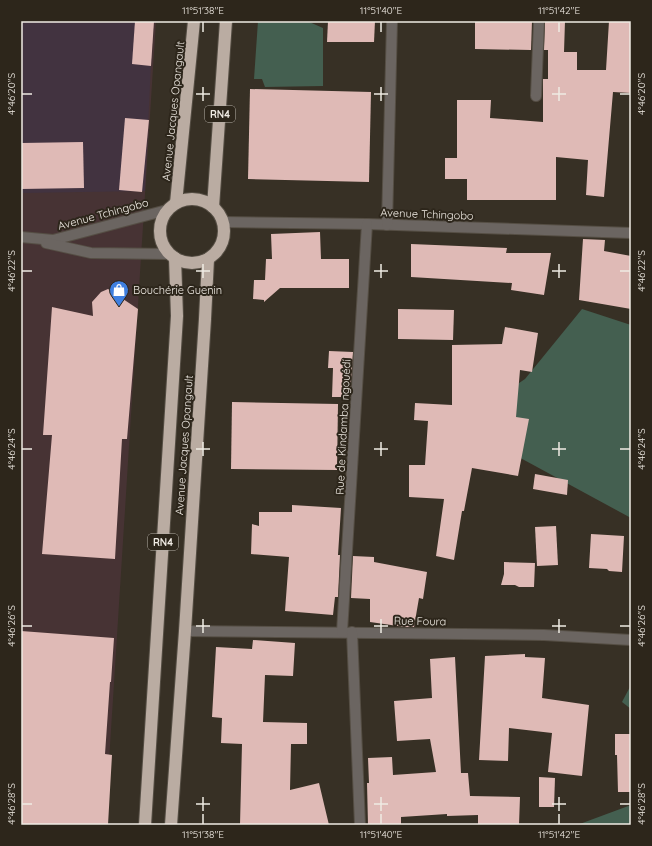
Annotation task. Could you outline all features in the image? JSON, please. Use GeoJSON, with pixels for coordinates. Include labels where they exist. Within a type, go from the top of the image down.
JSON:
{"type":"FeatureCollection","features":[{"type":"Feature","properties":{"kind":"highway","name":"Avenue Jacques Opangault"},"geometry":{"type":"LineString","coordinates":[[172,206],[194,21]]}},
{"type":"Feature","properties":{"kind":"highway","name":"RN4"},"geometry":{"type":"LineString","coordinates":[[213,207],[226,21]]}},
{"type":"Feature","properties":{"kind":"highway"},"geometry":{"type":"LineString","coordinates":[[172,206],[186,199],[196,199],[205,202],[213,207],[221,216],[224,233],[222,243],[216,252],[208,259],[197,262],[186,262],[172,256]]}},
{"type":"Feature","properties":{"kind":"highway","name":"RN4"},"geometry":{"type":"LineString","coordinates":[[145,825],[177,316],[172,256],[161,240],[160,224],[172,206]]}},
{"type":"Feature","properties":{"kind":"highway","name":"Avenue Jacques Opangault"},"geometry":{"type":"LineString","coordinates":[[170,825],[185,630],[208,259]]}},
{"type":"Feature","properties":{"kind":"street"},"geometry":{"type":"LineString","coordinates":[[387,224],[392,21]]}},
{"type":"Feature","properties":{"kind":"street"},"geometry":{"type":"LineString","coordinates":[[536,96],[539,21]]}},
{"type":"Feature","properties":{"kind":"street","name":"Avenue Tchingobo"},"geometry":{"type":"LineString","coordinates":[[21,237],[53,240],[172,206]]}},
{"type":"Feature","properties":{"kind":"street","name":"Avenue Tchingobo"},"geometry":{"type":"LineString","coordinates":[[223,222],[387,224],[631,232]]}},
{"type":"Feature","properties":{"kind":"street","name":"Rue de Kindamba ngouédi"},"geometry":{"type":"LineString","coordinates":[[360,825],[347,632],[367,224]]}},
{"type":"Feature","properties":{"kind":"street","name":"Avenue Tchingobo"},"geometry":{"type":"LineString","coordinates":[[21,237],[91,253],[172,256]]}},
{"type":"Feature","properties":{"kind":"street","name":"Rue Foura"},"geometry":{"type":"LineString","coordinates":[[185,630],[544,635],[631,640]]}},
{"type":"Feature","properties":{"kind":"shaded area"},"geometry":{"type":"Polygon","coordinates":[[[21,21],[156,21],[105,825],[21,825],[21,21]]]}},
{"type":"Feature","properties":{"kind":"shaded area"},"geometry":{"type":"Polygon","coordinates":[[[21,21],[153,21],[145,191],[21,193],[21,21]]]}},
{"type":"Feature","properties":{"kind":"green space"},"geometry":{"type":"Polygon","coordinates":[[[258,21],[307,21],[323,28],[323,86],[265,87],[262,79],[254,79],[258,21]]]}},
{"type":"Feature","properties":{"kind":"green space"},"geometry":{"type":"Polygon","coordinates":[[[582,309],[631,325],[631,518],[458,424],[525,379],[582,309]]]}},
{"type":"Feature","properties":{"kind":"green space"},"geometry":{"type":"Polygon","coordinates":[[[631,685],[631,709],[622,702],[631,685]]]}},
{"type":"Feature","properties":{"kind":"green space"},"geometry":{"type":"Polygon","coordinates":[[[631,805],[631,825],[577,825],[631,805]]]}},
{"type":"Feature","properties":{"kind":"building"},"geometry":{"type":"Polygon","coordinates":[[[135,21],[154,21],[151,66],[132,64],[135,21]]]}},
{"type":"Feature","properties":{"kind":"building"},"geometry":{"type":"Polygon","coordinates":[[[328,21],[375,21],[374,42],[327,42],[328,21]]]}},
{"type":"Feature","properties":{"kind":"building"},"geometry":{"type":"Polygon","coordinates":[[[475,21],[532,21],[531,50],[475,49],[475,21]]]}},
{"type":"Feature","properties":{"kind":"building"},"geometry":{"type":"Polygon","coordinates":[[[545,21],[565,21],[564,52],[577,52],[577,70],[606,70],[609,21],[631,21],[631,93],[613,92],[604,197],[586,195],[588,160],[556,157],[556,200],[467,200],[467,179],[445,179],[445,158],[457,158],[457,100],[491,100],[490,118],[543,122],[543,79],[548,79],[548,50],[544,50],[545,21]]]}},
{"type":"Feature","properties":{"kind":"building"},"geometry":{"type":"Polygon","coordinates":[[[250,89],[371,92],[369,182],[248,179],[250,89]]]}},
{"type":"Feature","properties":{"kind":"building"},"geometry":{"type":"Polygon","coordinates":[[[125,118],[149,120],[142,192],[119,190],[125,118]]]}},
{"type":"Feature","properties":{"kind":"building"},"geometry":{"type":"Polygon","coordinates":[[[83,142],[84,188],[21,189],[21,143],[83,142]]]}},
{"type":"Feature","properties":{"kind":"building"},"geometry":{"type":"Polygon","coordinates":[[[320,232],[321,259],[349,259],[349,288],[280,288],[264,302],[264,300],[253,299],[254,280],[265,280],[266,259],[272,259],[271,234],[320,232]]]}},
{"type":"Feature","properties":{"kind":"building"},"geometry":{"type":"Polygon","coordinates":[[[583,239],[605,240],[604,251],[631,256],[631,309],[579,300],[583,239]]]}},
{"type":"Feature","properties":{"kind":"building"},"geometry":{"type":"Polygon","coordinates":[[[411,244],[507,248],[506,253],[551,253],[544,295],[511,290],[512,283],[411,277],[411,244]]]}},
{"type":"Feature","properties":{"kind":"building"},"geometry":{"type":"Polygon","coordinates":[[[108,289],[138,309],[127,439],[122,439],[115,559],[42,554],[52,435],[43,435],[52,307],[93,316],[92,302],[101,292],[108,289]]]}},
{"type":"Feature","properties":{"kind":"building"},"geometry":{"type":"Polygon","coordinates":[[[398,309],[454,310],[453,340],[398,339],[398,309]]]}},
{"type":"Feature","properties":{"kind":"building"},"geometry":{"type":"Polygon","coordinates":[[[505,327],[538,333],[532,372],[520,370],[516,417],[529,419],[518,476],[472,468],[464,511],[462,511],[454,560],[436,556],[444,499],[409,497],[409,465],[425,465],[428,421],[414,420],[415,403],[452,405],[452,345],[502,344],[505,327]]]}},
{"type":"Feature","properties":{"kind":"building"},"geometry":{"type":"Polygon","coordinates":[[[329,351],[353,352],[350,397],[332,397],[333,368],[328,368],[329,351]]]}},
{"type":"Feature","properties":{"kind":"building"},"geometry":{"type":"Polygon","coordinates":[[[232,402],[338,404],[337,470],[231,469],[232,402]]]}},
{"type":"Feature","properties":{"kind":"building"},"geometry":{"type":"Polygon","coordinates":[[[535,474],[568,480],[567,495],[533,489],[535,474]]]}},
{"type":"Feature","properties":{"kind":"building"},"geometry":{"type":"Polygon","coordinates":[[[292,505],[341,508],[338,555],[340,555],[338,597],[335,597],[333,615],[285,611],[289,557],[251,554],[252,524],[259,526],[259,512],[292,512],[292,505]]]}},
{"type":"Feature","properties":{"kind":"building"},"geometry":{"type":"Polygon","coordinates":[[[556,526],[558,565],[537,566],[535,527],[556,526]]]}},
{"type":"Feature","properties":{"kind":"building"},"geometry":{"type":"Polygon","coordinates":[[[591,534],[624,536],[622,572],[589,568],[591,534]]]}},
{"type":"Feature","properties":{"kind":"building"},"geometry":{"type":"Polygon","coordinates":[[[353,556],[374,557],[374,562],[427,572],[423,599],[419,598],[414,627],[370,622],[370,599],[351,598],[353,556]]]}},
{"type":"Feature","properties":{"kind":"building"},"geometry":{"type":"Polygon","coordinates":[[[504,562],[535,563],[534,587],[501,585],[504,574],[504,562]]]}},
{"type":"Feature","properties":{"kind":"building"},"geometry":{"type":"Polygon","coordinates":[[[21,631],[114,638],[105,754],[112,755],[108,825],[21,825],[21,631]]]}},
{"type":"Feature","properties":{"kind":"building"},"geometry":{"type":"Polygon","coordinates":[[[253,640],[295,643],[293,676],[265,675],[263,722],[307,723],[307,744],[291,744],[290,790],[319,783],[329,825],[240,825],[242,744],[221,743],[222,718],[212,717],[216,647],[252,649],[253,640]]]}},
{"type":"Feature","properties":{"kind":"building"},"geometry":{"type":"Polygon","coordinates":[[[525,654],[525,657],[545,658],[542,698],[589,705],[582,776],[548,772],[552,733],[509,728],[508,761],[479,760],[485,656],[525,654]]]}},
{"type":"Feature","properties":{"kind":"building"},"geometry":{"type":"Polygon","coordinates":[[[455,657],[461,773],[468,773],[470,796],[520,797],[519,825],[478,825],[478,815],[447,816],[447,814],[401,817],[401,825],[368,825],[368,758],[392,757],[393,775],[436,772],[430,739],[397,741],[394,701],[432,698],[430,659],[455,657]]]}},
{"type":"Feature","properties":{"kind":"building"},"geometry":{"type":"Polygon","coordinates":[[[615,734],[631,734],[631,792],[618,792],[615,734]]]}},
{"type":"Feature","properties":{"kind":"building"},"geometry":{"type":"Polygon","coordinates":[[[539,777],[555,778],[554,807],[539,807],[539,777]]]}},
{"type":"Feature","properties":{"kind":"place","name":"Bouchérie Guenin"},"geometry":{"type":"Point","coordinates":[119,307]}}]}
